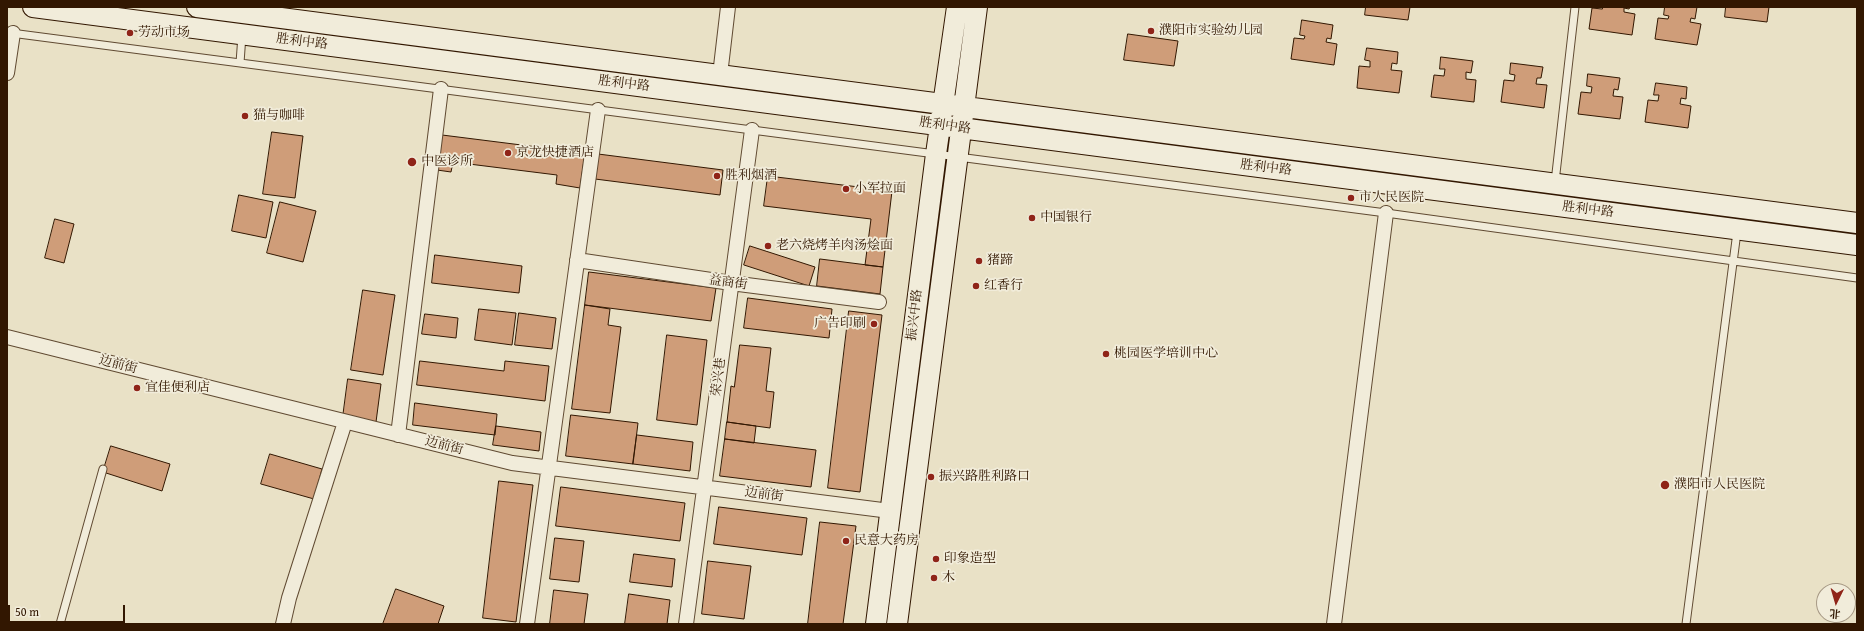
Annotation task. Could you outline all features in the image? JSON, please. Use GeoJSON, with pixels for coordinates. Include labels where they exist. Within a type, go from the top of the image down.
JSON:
{"type":"FeatureCollection","features":[{"type":"Feature","properties":{"kind":"main road","name":"胜利中路"},"geometry":{"type":"LineString","coordinates":[[33,7],[244,20],[720,75],[1857,223]]}},
{"type":"Feature","properties":{"kind":"main road","name":"胜利中路"},"geometry":{"type":"LineString","coordinates":[[196,7],[244,20],[941,125],[1857,245]]}},
{"type":"Feature","properties":{"kind":"main road","name":"振兴中路"},"geometry":{"type":"LineString","coordinates":[[876,624],[936,154],[957,7]]}},
{"type":"Feature","properties":{"kind":"main road","name":"振兴中路"},"geometry":{"type":"LineString","coordinates":[[897,624],[977,7]]}},
{"type":"Feature","properties":{"kind":"street"},"geometry":{"type":"LineString","coordinates":[[720,75],[728,7]]}},
{"type":"Feature","properties":{"kind":"street"},"geometry":{"type":"LineString","coordinates":[[7,73],[10,33]]}},
{"type":"Feature","properties":{"kind":"street"},"geometry":{"type":"LineString","coordinates":[[398,435],[441,89]]}},
{"type":"Feature","properties":{"kind":"street"},"geometry":{"type":"LineString","coordinates":[[527,624],[598,110]]}},
{"type":"Feature","properties":{"kind":"street","name":"荣兴巷"},"geometry":{"type":"LineString","coordinates":[[686,624],[752,130]]}},
{"type":"Feature","properties":{"kind":"street"},"geometry":{"type":"LineString","coordinates":[[1334,624],[1386,213]]}},
{"type":"Feature","properties":{"kind":"street","name":"益商街"},"geometry":{"type":"LineString","coordinates":[[577,260],[731,284],[880,302]]}},
{"type":"Feature","properties":{"kind":"street","name":"边前街"},"geometry":{"type":"LineString","coordinates":[[7,337],[512,463],[890,511]]}},
{"type":"Feature","properties":{"kind":"street"},"geometry":{"type":"LineString","coordinates":[[283,624],[289,598],[345,422]]}},
{"type":"Feature","properties":{"kind":"lane"},"geometry":{"type":"LineString","coordinates":[[1554,184],[1575,7]]}},
{"type":"Feature","properties":{"kind":"lane"},"geometry":{"type":"LineString","coordinates":[[240,63],[244,20]]}},
{"type":"Feature","properties":{"kind":"lane"},"geometry":{"type":"LineString","coordinates":[[10,33],[1386,213],[1857,278]]}},
{"type":"Feature","properties":{"kind":"lane"},"geometry":{"type":"LineString","coordinates":[[1686,624],[1738,229]]}},
{"type":"Feature","properties":{"kind":"lane"},"geometry":{"type":"LineString","coordinates":[[60,624],[102,469]]}},
{"type":"Feature","properties":{"kind":"building"},"geometry":{"type":"Polygon","coordinates":[[[1366,7],[1410,7],[1408,20],[1365,15],[1366,7]]]}},
{"type":"Feature","properties":{"kind":"building"},"geometry":{"type":"Polygon","coordinates":[[[1603,7],[1630,7],[1629,9],[1624,8],[1624,12],[1635,14],[1632,35],[1589,29],[1592,8],[1602,9],[1603,7]]]}},
{"type":"Feature","properties":{"kind":"building"},"geometry":{"type":"Polygon","coordinates":[[[1665,7],[1697,7],[1695,19],[1691,18],[1690,22],[1701,24],[1697,45],[1655,39],[1658,18],[1668,19],[1669,16],[1664,15],[1665,7]]]}},
{"type":"Feature","properties":{"kind":"building"},"geometry":{"type":"Polygon","coordinates":[[[1726,7],[1769,7],[1767,22],[1725,17],[1726,7]]]}},
{"type":"Feature","properties":{"kind":"building"},"geometry":{"type":"Polygon","coordinates":[[[1302,20],[1333,25],[1331,39],[1327,38],[1326,42],[1337,44],[1334,65],[1291,59],[1294,38],[1304,39],[1305,36],[1300,35],[1302,20]]]}},
{"type":"Feature","properties":{"kind":"building"},"geometry":{"type":"Polygon","coordinates":[[[1128,34],[1178,41],[1174,66],[1124,60],[1128,34]]]}},
{"type":"Feature","properties":{"kind":"building"},"geometry":{"type":"Polygon","coordinates":[[[1367,48],[1398,52],[1397,64],[1392,63],[1391,70],[1402,71],[1399,93],[1357,88],[1359,66],[1370,67],[1370,61],[1365,60],[1367,48]]]}},
{"type":"Feature","properties":{"kind":"building"},"geometry":{"type":"Polygon","coordinates":[[[1441,57],[1473,61],[1471,73],[1466,72],[1466,79],[1476,80],[1474,102],[1431,97],[1434,75],[1444,76],[1445,69],[1440,69],[1441,57]]]}},
{"type":"Feature","properties":{"kind":"building"},"geometry":{"type":"Polygon","coordinates":[[[1511,63],[1543,67],[1541,78],[1537,78],[1536,84],[1547,85],[1544,108],[1501,102],[1504,80],[1514,81],[1515,75],[1510,74],[1511,63]]]}},
{"type":"Feature","properties":{"kind":"building"},"geometry":{"type":"Polygon","coordinates":[[[1588,74],[1620,78],[1618,90],[1614,89],[1613,96],[1623,97],[1620,119],[1578,114],[1581,92],[1591,93],[1592,87],[1587,86],[1588,74]]]}},
{"type":"Feature","properties":{"kind":"building"},"geometry":{"type":"Polygon","coordinates":[[[1656,83],[1687,87],[1686,99],[1681,98],[1680,104],[1691,106],[1688,128],[1645,122],[1648,100],[1658,101],[1659,95],[1654,95],[1656,83]]]}},
{"type":"Feature","properties":{"kind":"building"},"geometry":{"type":"Polygon","coordinates":[[[272,132],[303,136],[295,198],[263,194],[272,132]]]}},
{"type":"Feature","properties":{"kind":"building"},"geometry":{"type":"Polygon","coordinates":[[[442,135],[585,153],[580,188],[556,184],[557,175],[453,162],[451,172],[437,170],[442,135]]]}},
{"type":"Feature","properties":{"kind":"building"},"geometry":{"type":"Polygon","coordinates":[[[598,154],[723,170],[720,195],[595,179],[598,154]]]}},
{"type":"Feature","properties":{"kind":"building"},"geometry":{"type":"Polygon","coordinates":[[[768,176],[892,191],[883,267],[865,265],[871,219],[764,206],[768,176]]]}},
{"type":"Feature","properties":{"kind":"building"},"geometry":{"type":"Polygon","coordinates":[[[239,195],[273,202],[266,238],[232,231],[239,195]]]}},
{"type":"Feature","properties":{"kind":"building"},"geometry":{"type":"Polygon","coordinates":[[[280,202],[316,211],[303,262],[267,253],[280,202]]]}},
{"type":"Feature","properties":{"kind":"building"},"geometry":{"type":"Polygon","coordinates":[[[55,219],[74,224],[64,263],[45,258],[55,219]]]}},
{"type":"Feature","properties":{"kind":"building"},"geometry":{"type":"Polygon","coordinates":[[[750,246],[815,267],[809,286],[744,265],[750,246]]]}},
{"type":"Feature","properties":{"kind":"building"},"geometry":{"type":"Polygon","coordinates":[[[435,255],[522,266],[519,293],[432,283],[435,255]]]}},
{"type":"Feature","properties":{"kind":"building"},"geometry":{"type":"Polygon","coordinates":[[[820,259],[883,267],[880,294],[817,286],[820,259]]]}},
{"type":"Feature","properties":{"kind":"building"},"geometry":{"type":"Polygon","coordinates":[[[589,272],[716,288],[711,321],[585,305],[589,272]]]}},
{"type":"Feature","properties":{"kind":"building"},"geometry":{"type":"Polygon","coordinates":[[[363,290],[395,295],[383,375],[351,370],[363,290]]]}},
{"type":"Feature","properties":{"kind":"building"},"geometry":{"type":"Polygon","coordinates":[[[748,298],[832,309],[829,338],[744,328],[748,298]]]}},
{"type":"Feature","properties":{"kind":"building"},"geometry":{"type":"Polygon","coordinates":[[[585,305],[610,309],[608,325],[621,327],[610,413],[572,409],[585,305]]]}},
{"type":"Feature","properties":{"kind":"building"},"geometry":{"type":"Polygon","coordinates":[[[479,309],[516,313],[512,345],[475,340],[479,309]]]}},
{"type":"Feature","properties":{"kind":"building"},"geometry":{"type":"Polygon","coordinates":[[[849,311],[882,315],[860,492],[828,488],[849,311]]]}},
{"type":"Feature","properties":{"kind":"building"},"geometry":{"type":"Polygon","coordinates":[[[519,313],[556,318],[552,349],[515,345],[519,313]]]}},
{"type":"Feature","properties":{"kind":"building"},"geometry":{"type":"Polygon","coordinates":[[[425,314],[458,318],[456,338],[422,334],[425,314]]]}},
{"type":"Feature","properties":{"kind":"building"},"geometry":{"type":"Polygon","coordinates":[[[667,335],[707,340],[697,425],[657,420],[667,335]]]}},
{"type":"Feature","properties":{"kind":"building"},"geometry":{"type":"Polygon","coordinates":[[[740,345],[771,348],[766,391],[774,392],[770,428],[727,422],[731,386],[734,387],[740,345]]]}},
{"type":"Feature","properties":{"kind":"building"},"geometry":{"type":"Polygon","coordinates":[[[420,361],[504,371],[505,361],[549,366],[545,401],[417,385],[420,361]]]}},
{"type":"Feature","properties":{"kind":"building"},"geometry":{"type":"Polygon","coordinates":[[[348,379],[381,384],[376,422],[343,417],[348,379]]]}},
{"type":"Feature","properties":{"kind":"building"},"geometry":{"type":"Polygon","coordinates":[[[415,403],[497,414],[495,435],[413,425],[415,403]]]}},
{"type":"Feature","properties":{"kind":"building"},"geometry":{"type":"Polygon","coordinates":[[[571,415],[638,423],[633,464],[566,456],[571,415]]]}},
{"type":"Feature","properties":{"kind":"building"},"geometry":{"type":"Polygon","coordinates":[[[727,422],[756,426],[754,443],[725,439],[727,422]]]}},
{"type":"Feature","properties":{"kind":"building"},"geometry":{"type":"Polygon","coordinates":[[[496,426],[541,432],[539,451],[493,445],[496,426]]]}},
{"type":"Feature","properties":{"kind":"building"},"geometry":{"type":"Polygon","coordinates":[[[637,435],[693,442],[690,471],[633,464],[637,435]]]}},
{"type":"Feature","properties":{"kind":"building"},"geometry":{"type":"Polygon","coordinates":[[[725,439],[816,450],[811,487],[720,476],[725,439]]]}},
{"type":"Feature","properties":{"kind":"building"},"geometry":{"type":"Polygon","coordinates":[[[111,446],[170,464],[162,491],[103,472],[111,446]]]}},
{"type":"Feature","properties":{"kind":"building"},"geometry":{"type":"Polygon","coordinates":[[[270,454],[322,469],[314,499],[261,484],[270,454]]]}},
{"type":"Feature","properties":{"kind":"building"},"geometry":{"type":"Polygon","coordinates":[[[499,481],[533,485],[516,622],[483,618],[499,481]]]}},
{"type":"Feature","properties":{"kind":"building"},"geometry":{"type":"Polygon","coordinates":[[[561,487],[685,503],[680,541],[556,526],[561,487]]]}},
{"type":"Feature","properties":{"kind":"building"},"geometry":{"type":"Polygon","coordinates":[[[719,507],[807,518],[802,555],[714,544],[719,507]]]}},
{"type":"Feature","properties":{"kind":"building"},"geometry":{"type":"Polygon","coordinates":[[[820,522],[856,526],[843,624],[808,624],[820,522]]]}},
{"type":"Feature","properties":{"kind":"building"},"geometry":{"type":"Polygon","coordinates":[[[555,538],[584,541],[579,582],[550,579],[555,538]]]}},
{"type":"Feature","properties":{"kind":"building"},"geometry":{"type":"Polygon","coordinates":[[[634,554],[675,559],[672,587],[630,582],[634,554]]]}},
{"type":"Feature","properties":{"kind":"building"},"geometry":{"type":"Polygon","coordinates":[[[708,561],[751,566],[744,619],[702,614],[708,561]]]}},
{"type":"Feature","properties":{"kind":"building"},"geometry":{"type":"Polygon","coordinates":[[[396,589],[444,606],[438,624],[383,624],[396,589]]]}},
{"type":"Feature","properties":{"kind":"building"},"geometry":{"type":"Polygon","coordinates":[[[554,590],[588,594],[584,624],[550,624],[554,590]]]}},
{"type":"Feature","properties":{"kind":"building"},"geometry":{"type":"Polygon","coordinates":[[[629,594],[670,600],[667,624],[625,624],[629,594]]]}},
{"type":"Feature","properties":{"kind":"place","name":"濮阳市实验幼儿园"},"geometry":{"type":"Point","coordinates":[1151,31]}},
{"type":"Feature","properties":{"kind":"place","name":"劳动市场"},"geometry":{"type":"Point","coordinates":[130,33]}},
{"type":"Feature","properties":{"kind":"place","name":"猫与咖啡"},"geometry":{"type":"Point","coordinates":[245,116]}},
{"type":"Feature","properties":{"kind":"place","name":"京龙快捷酒店"},"geometry":{"type":"Point","coordinates":[508,153]}},
{"type":"Feature","properties":{"kind":"place","name":"中医诊所"},"geometry":{"type":"Point","coordinates":[412,162]}},
{"type":"Feature","properties":{"kind":"place","name":"胜利烟酒"},"geometry":{"type":"Point","coordinates":[717,176]}},
{"type":"Feature","properties":{"kind":"place","name":"小军拉面"},"geometry":{"type":"Point","coordinates":[846,189]}},
{"type":"Feature","properties":{"kind":"place","name":"市人民医院"},"geometry":{"type":"Point","coordinates":[1351,198]}},
{"type":"Feature","properties":{"kind":"place","name":"中国银行"},"geometry":{"type":"Point","coordinates":[1032,218]}},
{"type":"Feature","properties":{"kind":"place","name":"老六烧烤羊肉汤烩面"},"geometry":{"type":"Point","coordinates":[768,246]}},
{"type":"Feature","properties":{"kind":"place","name":"猪蹄"},"geometry":{"type":"Point","coordinates":[979,261]}},
{"type":"Feature","properties":{"kind":"place","name":"红香行"},"geometry":{"type":"Point","coordinates":[976,286]}},
{"type":"Feature","properties":{"kind":"place","name":"广告印刷"},"geometry":{"type":"Point","coordinates":[874,324]}},
{"type":"Feature","properties":{"kind":"place","name":"桃园医学培训中心"},"geometry":{"type":"Point","coordinates":[1106,354]}},
{"type":"Feature","properties":{"kind":"place","name":"宜佳便利店"},"geometry":{"type":"Point","coordinates":[137,388]}},
{"type":"Feature","properties":{"kind":"place","name":"振兴路胜利路口"},"geometry":{"type":"Point","coordinates":[931,477]}},
{"type":"Feature","properties":{"kind":"place","name":"濮阳市人民医院"},"geometry":{"type":"Point","coordinates":[1665,485]}},
{"type":"Feature","properties":{"kind":"place","name":"民意大药房"},"geometry":{"type":"Point","coordinates":[846,541]}},
{"type":"Feature","properties":{"kind":"place","name":"印象造型"},"geometry":{"type":"Point","coordinates":[936,559]}},
{"type":"Feature","properties":{"kind":"place","name":"木"},"geometry":{"type":"Point","coordinates":[934,578]}}]}
